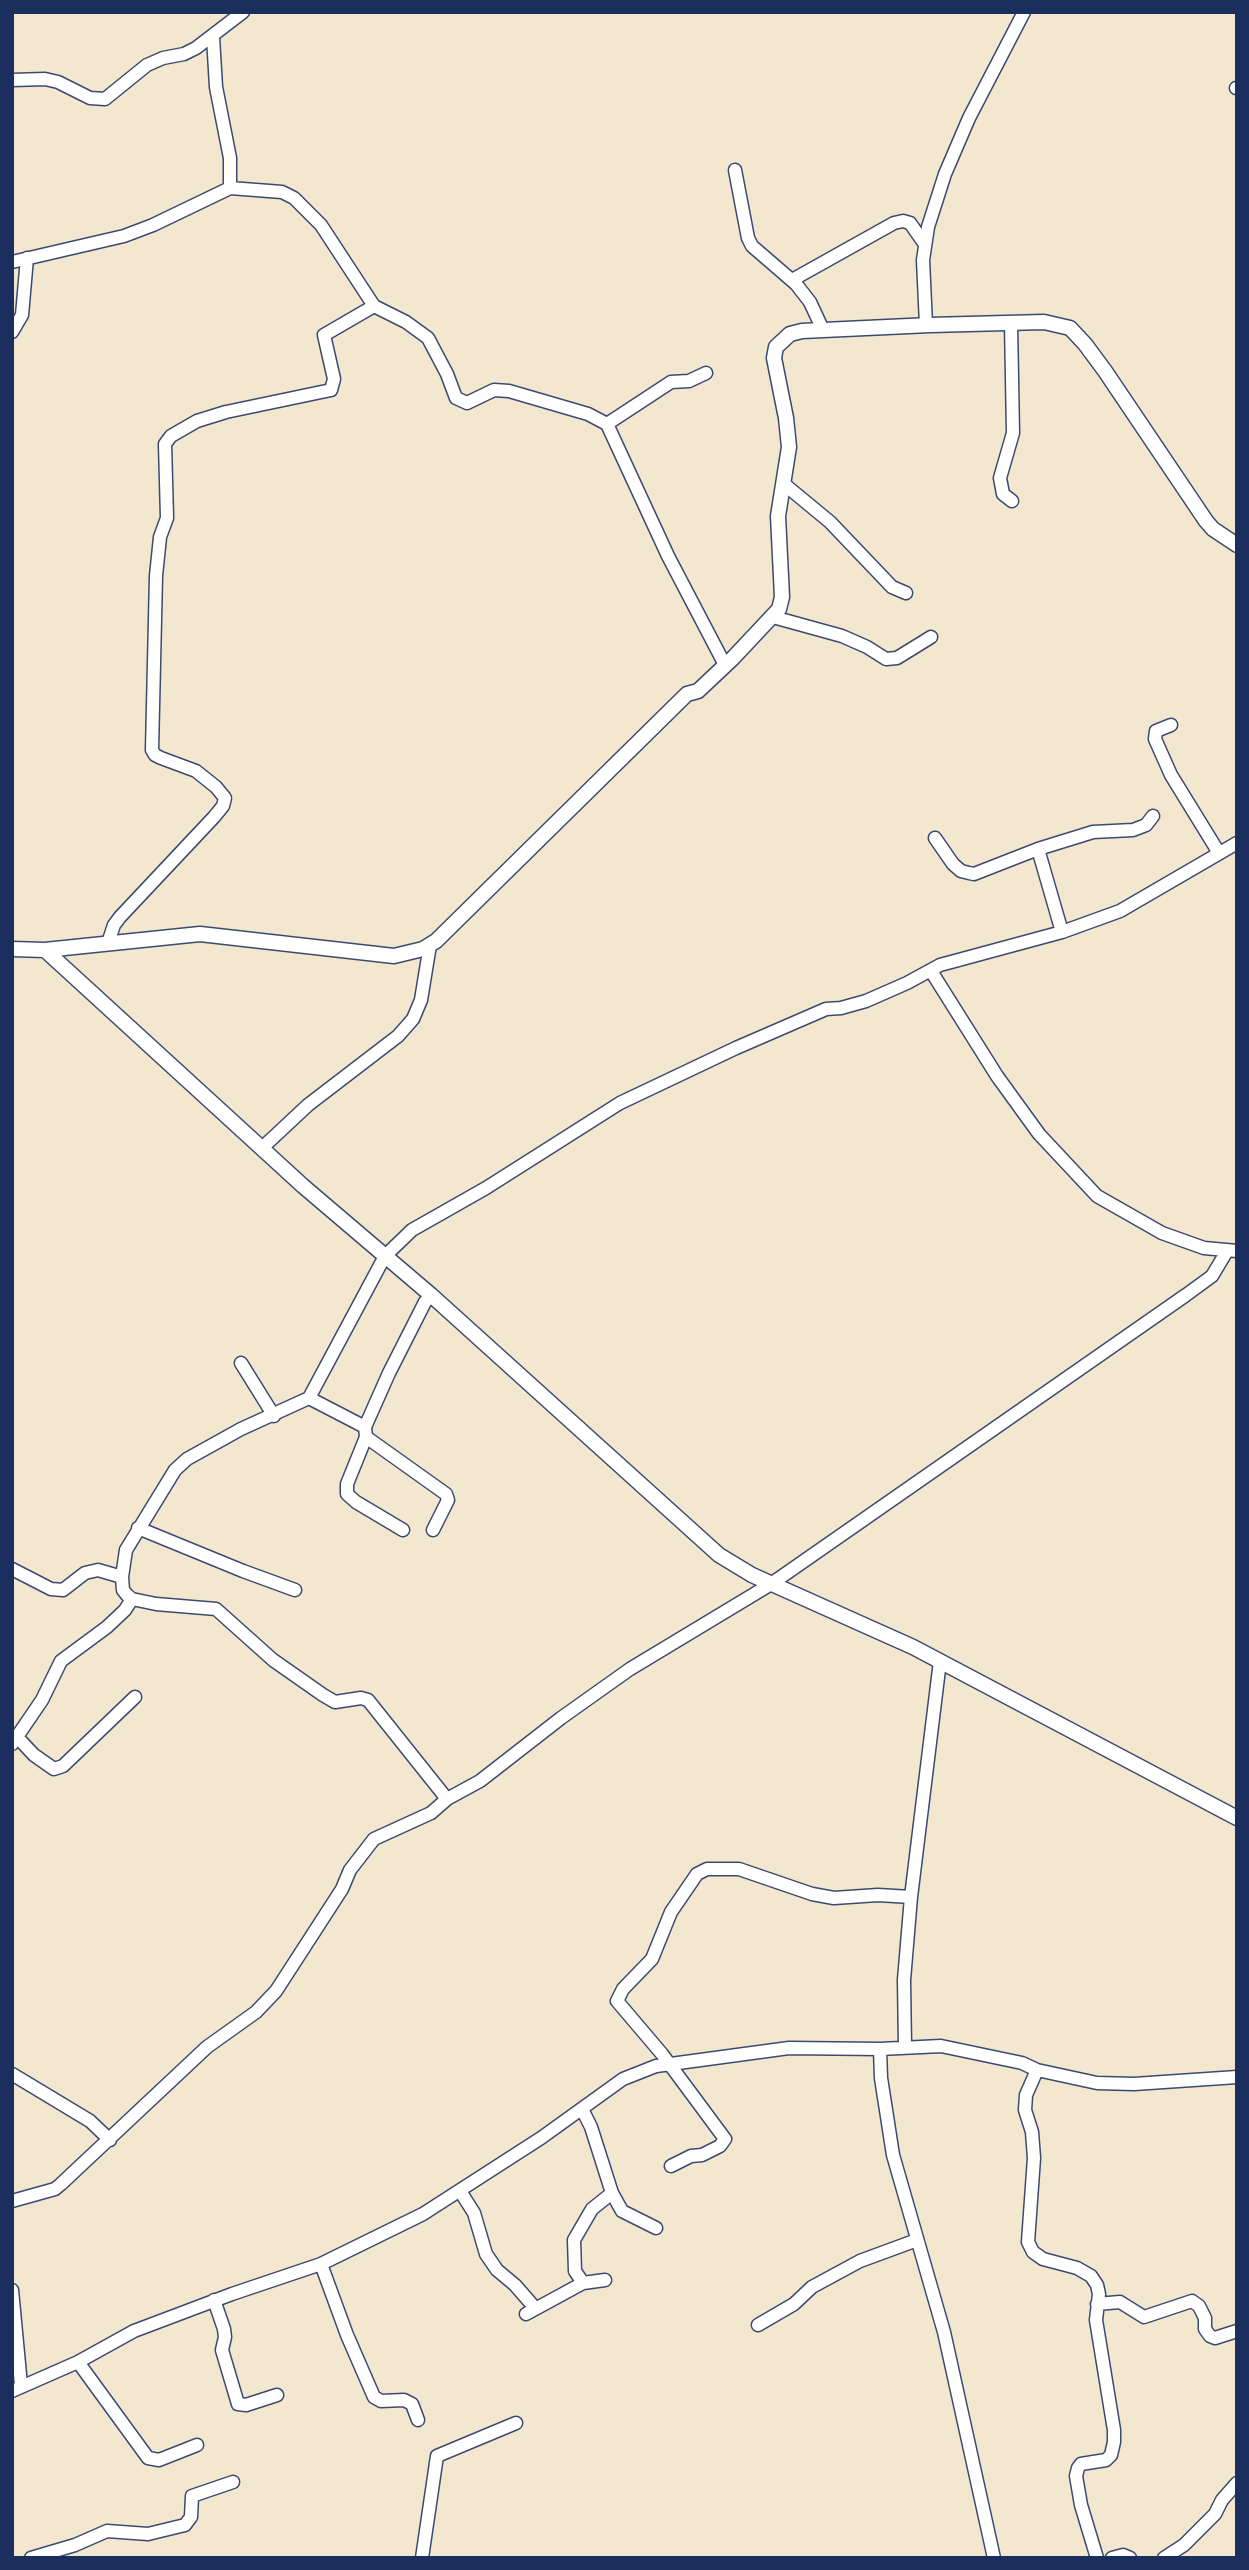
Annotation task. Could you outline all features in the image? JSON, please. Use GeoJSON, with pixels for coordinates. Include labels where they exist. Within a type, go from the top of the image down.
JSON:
{"type":"FeatureCollection","features":[{"type":"Feature","properties":{"kind":"street"},"geometry":{"type":"LineString","coordinates":[[12,80],[45,79],[58,82],[90,98],[105,99],[147,65],[163,58],[184,54],[213,37],[243,12]]}},
{"type":"Feature","properties":{"kind":"street"},"geometry":{"type":"LineString","coordinates":[[926,325],[924,243],[945,174],[969,118],[1024,12]]}},
{"type":"Feature","properties":{"kind":"street"},"geometry":{"type":"LineString","coordinates":[[213,37],[216,87],[230,158],[230,188]]}},
{"type":"Feature","properties":{"kind":"street"},"geometry":{"type":"LineString","coordinates":[[735,170],[752,246],[792,280],[810,302],[823,330]]}},
{"type":"Feature","properties":{"kind":"street"},"geometry":{"type":"LineString","coordinates":[[12,262],[124,236],[230,188],[282,192],[295,198],[321,225],[374,306],[406,322],[428,338],[456,398],[467,403],[494,390],[509,391],[588,414],[607,424],[677,575],[725,664]]}},
{"type":"Feature","properties":{"kind":"street"},"geometry":{"type":"LineString","coordinates":[[792,280],[894,223],[911,223],[924,243]]}},
{"type":"Feature","properties":{"kind":"street"},"geometry":{"type":"LineString","coordinates":[[12,332],[22,315],[27,258]]}},
{"type":"Feature","properties":{"kind":"street"},"geometry":{"type":"LineString","coordinates":[[108,943],[120,916],[214,817],[223,806],[225,798],[196,771],[161,758],[152,750],[156,576],[160,537],[167,518],[168,504],[165,444],[171,436],[197,421],[226,412],[331,390],[334,379],[324,335],[374,306]]}},
{"type":"Feature","properties":{"kind":"street"},"geometry":{"type":"LineString","coordinates":[[1010,323],[1013,433],[1000,478],[1003,494],[1012,501]]}},
{"type":"Feature","properties":{"kind":"street"},"geometry":{"type":"LineString","coordinates":[[12,949],[45,950],[200,934],[394,956],[430,945],[687,694],[698,691],[773,617],[782,597],[778,516],[789,447],[774,358],[776,347],[790,334],[823,330],[1010,323],[1053,323],[1070,328],[1105,371],[1206,521],[1237,545]]}},
{"type":"Feature","properties":{"kind":"street"},"geometry":{"type":"LineString","coordinates":[[607,424],[671,382],[688,381],[706,373]]}},
{"type":"Feature","properties":{"kind":"street"},"geometry":{"type":"LineString","coordinates":[[784,484],[830,522],[892,587],[906,593]]}},
{"type":"Feature","properties":{"kind":"street"},"geometry":{"type":"LineString","coordinates":[[773,617],[842,636],[886,659],[897,657],[931,637]]}},
{"type":"Feature","properties":{"kind":"street"},"geometry":{"type":"LineString","coordinates":[[1171,725],[1156,731],[1158,746],[1171,775],[1219,853]]}},
{"type":"Feature","properties":{"kind":"street"},"geometry":{"type":"LineString","coordinates":[[935,838],[961,872],[974,874],[1038,849],[1093,832],[1133,830],[1146,825],[1153,816]]}},
{"type":"Feature","properties":{"kind":"street"},"geometry":{"type":"LineString","coordinates":[[447,1799],[368,1700],[361,1698],[335,1702],[323,1695],[273,1660],[216,1609],[132,1599],[124,1590],[122,1577],[126,1550],[175,1470],[187,1459],[241,1429],[309,1398],[385,1256],[412,1230],[486,1188],[620,1103],[736,1048],[827,1009],[866,1001],[940,965],[1062,932],[1120,911],[1237,843]]}},
{"type":"Feature","properties":{"kind":"street"},"geometry":{"type":"LineString","coordinates":[[1038,849],[1062,932]]}},
{"type":"Feature","properties":{"kind":"street"},"geometry":{"type":"LineString","coordinates":[[262,1148],[308,1105],[398,1036],[413,1018],[421,1000],[430,945]]}},
{"type":"Feature","properties":{"kind":"street"},"geometry":{"type":"LineString","coordinates":[[45,950],[262,1148],[431,1295],[719,1555],[752,1575],[940,1661],[1237,1818]]}},
{"type":"Feature","properties":{"kind":"street"},"geometry":{"type":"LineString","coordinates":[[931,971],[997,1076],[1039,1134],[1097,1196],[1162,1233],[1204,1248],[1232,1251]]}},
{"type":"Feature","properties":{"kind":"street"},"geometry":{"type":"LineString","coordinates":[[12,2201],[55,2189],[207,2047],[256,2012],[276,1991],[316,1932],[342,1889],[349,1870],[369,1843],[430,1813],[447,1799],[480,1782],[561,1718],[630,1669],[771,1584],[1186,1295],[1212,1276],[1232,1251]]}},
{"type":"Feature","properties":{"kind":"street"},"geometry":{"type":"LineString","coordinates":[[403,1530],[356,1502],[347,1494],[346,1484],[389,1373],[431,1295]]}},
{"type":"Feature","properties":{"kind":"street"},"geometry":{"type":"LineString","coordinates":[[241,1363],[274,1416]]}},
{"type":"Feature","properties":{"kind":"street"},"geometry":{"type":"LineString","coordinates":[[309,1398],[366,1432],[446,1494],[448,1500],[433,1530]]}},
{"type":"Feature","properties":{"kind":"street"},"geometry":{"type":"LineString","coordinates":[[138,1528],[243,1572],[295,1590]]}},
{"type":"Feature","properties":{"kind":"street"},"geometry":{"type":"LineString","coordinates":[[12,1569],[51,1589],[63,1590],[71,1587],[85,1573],[98,1570],[122,1577]]}},
{"type":"Feature","properties":{"kind":"street"},"geometry":{"type":"LineString","coordinates":[[132,1599],[125,1610],[107,1627],[61,1661],[42,1700],[15,1740],[54,1769],[63,1766],[135,1697]]}},
{"type":"Feature","properties":{"kind":"street"},"geometry":{"type":"LineString","coordinates":[[905,2047],[904,1980],[911,1897],[940,1661]]}},
{"type":"Feature","properties":{"kind":"street"},"geometry":{"type":"LineString","coordinates":[[671,2166],[720,2146],[725,2139],[668,2062],[617,2001],[623,1989],[652,1959],[671,1912],[697,1874],[707,1869],[739,1869],[812,1894],[834,1898],[878,1895],[911,1897]]}},
{"type":"Feature","properties":{"kind":"street"},"geometry":{"type":"LineString","coordinates":[[12,2290],[17,2388],[78,2362],[134,2331],[214,2300],[321,2264],[423,2214],[635,2073],[668,2062],[805,2047],[880,2049],[941,2046],[1022,2063],[1037,2070],[1097,2083],[1134,2084],[1237,2077]]}},
{"type":"Feature","properties":{"kind":"street"},"geometry":{"type":"LineString","coordinates":[[880,2049],[881,2078],[892,2155],[944,2332],[994,2558]]}},
{"type":"Feature","properties":{"kind":"street"},"geometry":{"type":"LineString","coordinates":[[1037,2070],[1026,2095],[1025,2109],[1032,2132],[1034,2158],[1028,2242],[1033,2252],[1043,2259],[1077,2269],[1091,2276],[1097,2285],[1096,2320],[1113,2419],[1114,2442],[1111,2455],[1106,2460],[1081,2464],[1077,2468],[1076,2476],[1081,2505],[1097,2558]]}},
{"type":"Feature","properties":{"kind":"street"},"geometry":{"type":"LineString","coordinates":[[12,2074],[90,2121],[110,2140]]}},
{"type":"Feature","properties":{"kind":"street"},"geometry":{"type":"LineString","coordinates":[[582,2109],[591,2127],[612,2193],[622,2211],[656,2228]]}},
{"type":"Feature","properties":{"kind":"street"},"geometry":{"type":"LineString","coordinates":[[460,2191],[474,2213],[486,2254],[497,2270],[515,2285],[531,2311],[583,2283],[605,2280]]}},
{"type":"Feature","properties":{"kind":"street"},"geometry":{"type":"LineString","coordinates":[[583,2283],[575,2271],[574,2240],[592,2208],[612,2193]]}},
{"type":"Feature","properties":{"kind":"street"},"geometry":{"type":"LineString","coordinates":[[758,2325],[794,2304],[812,2287],[860,2261],[917,2240]]}},
{"type":"Feature","properties":{"kind":"street"},"geometry":{"type":"LineString","coordinates":[[321,2264],[347,2335],[374,2397],[381,2401],[404,2400],[412,2404],[418,2420]]}},
{"type":"Feature","properties":{"kind":"street"},"geometry":{"type":"LineString","coordinates":[[214,2300],[224,2329],[222,2350],[238,2404],[246,2405],[277,2395]]}},
{"type":"Feature","properties":{"kind":"street"},"geometry":{"type":"LineString","coordinates":[[1097,2304],[1120,2302],[1144,2317],[1192,2301],[1199,2306],[1205,2318],[1205,2329],[1210,2336],[1216,2338],[1237,2331]]}},
{"type":"Feature","properties":{"kind":"street"},"geometry":{"type":"LineString","coordinates":[[78,2362],[148,2458],[159,2460],[197,2445]]}},
{"type":"Feature","properties":{"kind":"street"},"geometry":{"type":"LineString","coordinates":[[422,2558],[437,2456],[516,2423]]}},
{"type":"Feature","properties":{"kind":"street"},"geometry":{"type":"LineString","coordinates":[[31,2558],[75,2545],[107,2531],[148,2534],[185,2525],[191,2517],[192,2496],[233,2482]]}},
{"type":"Feature","properties":{"kind":"street"},"geometry":{"type":"LineString","coordinates":[[1164,2558],[1184,2545],[1215,2514],[1222,2500],[1237,2483]]}},
{"type":"Feature","properties":{"kind":"street"},"geometry":{"type":"LineString","coordinates":[[1112,2558],[1123,2555],[1130,2558]]}}]}
